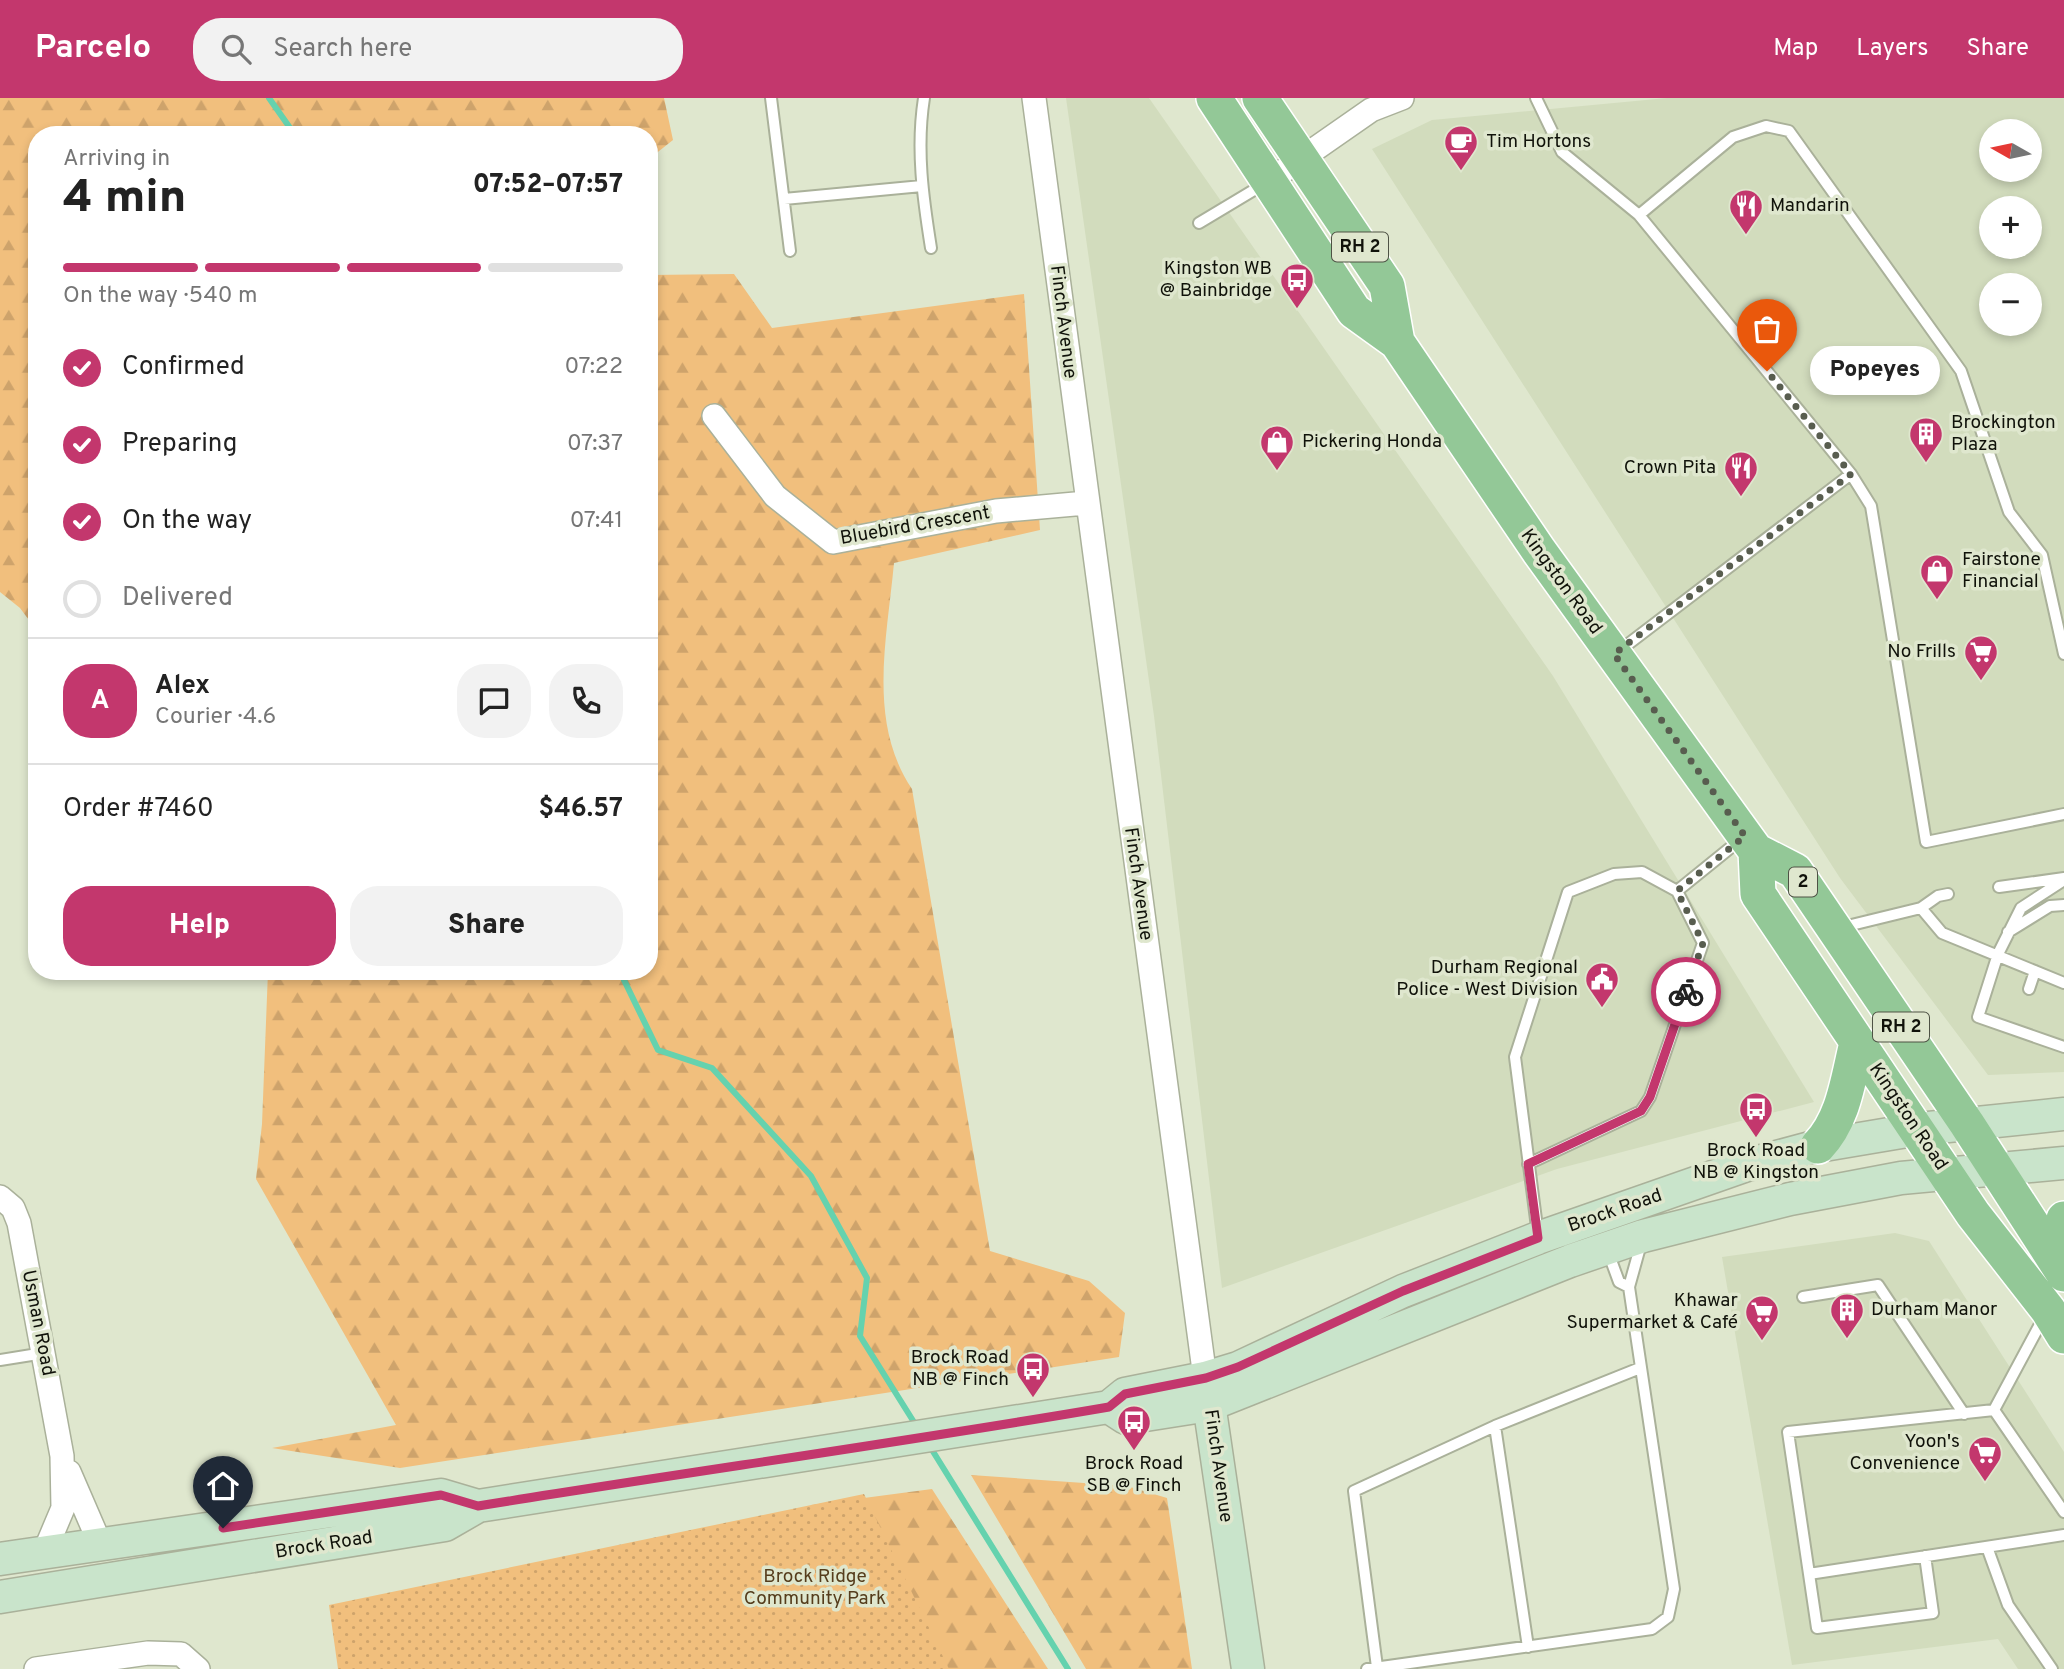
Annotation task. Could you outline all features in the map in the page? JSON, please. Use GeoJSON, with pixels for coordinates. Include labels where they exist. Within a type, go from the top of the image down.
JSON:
{"type":"FeatureCollection","features":[{"type":"Feature","properties":{"kind":"main road","name":"Kingston Road"},"geometry":{"type":"LineString","coordinates":[[1214,98],[1354,311],[1397,342],[1614,654],[1751,844],[1796,871],[1967,1124],[2062,1271]]}},
{"type":"Feature","properties":{"kind":"main road","name":"Kingston Road"},"geometry":{"type":"LineString","coordinates":[[1260,98],[1387,286],[1397,342]]}},
{"type":"Feature","properties":{"kind":"main road","name":"Kingston Road"},"geometry":{"type":"LineString","coordinates":[[1751,844],[1758,894],[1857,1043],[1919,1129],[1973,1214],[2056,1323]]}},
{"type":"Feature","properties":{"kind":"main road"},"geometry":{"type":"LineString","coordinates":[[1818,1146],[1831,1132],[1838,1117],[1857,1043]]}},
{"type":"Feature","properties":{"kind":"main road","name":"Brock Road"},"geometry":{"type":"LineString","coordinates":[[1207,1391],[1238,1367],[1403,1291],[1538,1238],[1747,1165],[1818,1146],[1919,1129],[2064,1114]]}},
{"type":"Feature","properties":{"kind":"main road","name":"Brock Road"},"geometry":{"type":"LineString","coordinates":[[0,1597],[445,1525],[478,1506],[759,1461],[844,1451],[1109,1407],[1126,1418],[1643,1236],[1790,1199],[1946,1172],[2064,1163]]}},
{"type":"Feature","properties":{"kind":"main road"},"geometry":{"type":"LineString","coordinates":[[2062,1271],[2064,1219]]}},
{"type":"Feature","properties":{"kind":"main road","name":"Finch Avenue"},"geometry":{"type":"LineString","coordinates":[[1207,1391],[1248,1669]]}},
{"type":"Feature","properties":{"kind":"main road","name":"Brock Road"},"geometry":{"type":"LineString","coordinates":[[0,1559],[441,1495],[478,1506]]}},
{"type":"Feature","properties":{"kind":"main road"},"geometry":{"type":"LineString","coordinates":[[65,1588],[101,1546]]}},
{"type":"Feature","properties":{"kind":"street","name":"Finch Avenue"},"geometry":{"type":"LineString","coordinates":[[1034,98],[1086,503],[1207,1391]]}},
{"type":"Feature","properties":{"kind":"street"},"geometry":{"type":"LineString","coordinates":[[1269,181],[1371,110],[1402,98]]}},
{"type":"Feature","properties":{"kind":"street","name":"Bluebird Crescent"},"geometry":{"type":"LineString","coordinates":[[714,416],[775,496],[833,542],[996,512],[1086,503]]}},
{"type":"Feature","properties":{"kind":"street","name":"Usman Road"},"geometry":{"type":"LineString","coordinates":[[0,1197],[13,1208],[19,1223],[62,1456],[63,1508],[44,1553]]}},
{"type":"Feature","properties":{"kind":"street","name":"Usman Road"},"geometry":{"type":"LineString","coordinates":[[62,1456],[101,1546]]}},
{"type":"Feature","properties":{"kind":"street"},"geometry":{"type":"LineString","coordinates":[[36,1669],[148,1653],[181,1654],[198,1669]]}},
{"type":"Feature","properties":{"kind":"lane"},"geometry":{"type":"LineString","coordinates":[[771,98],[790,251]]}},
{"type":"Feature","properties":{"kind":"lane"},"geometry":{"type":"LineString","coordinates":[[924,98],[919,129],[922,186],[931,248]]}},
{"type":"Feature","properties":{"kind":"lane"},"geometry":{"type":"LineString","coordinates":[[1536,98],[1562,152],[1639,215],[1851,474],[1871,506],[1926,842],[2064,814]]}},
{"type":"Feature","properties":{"kind":"lane"},"geometry":{"type":"LineString","coordinates":[[1639,215],[1733,137],[1766,126],[1789,131],[1961,371],[2009,512],[2042,555],[2064,654]]}},
{"type":"Feature","properties":{"kind":"lane"},"geometry":{"type":"LineString","coordinates":[[1199,223],[1269,181]]}},
{"type":"Feature","properties":{"kind":"lane"},"geometry":{"type":"LineString","coordinates":[[784,199],[922,186]]}},
{"type":"Feature","properties":{"kind":"lane"},"geometry":{"type":"LineString","coordinates":[[1614,654],[1851,474]]}},
{"type":"Feature","properties":{"kind":"lane"},"geometry":{"type":"LineString","coordinates":[[1677,891],[1751,844]]}},
{"type":"Feature","properties":{"kind":"lane"},"geometry":{"type":"LineString","coordinates":[[1528,1164],[1641,1111],[1650,1097],[1703,943],[1677,891],[1643,872],[1614,874],[1567,892],[1515,1057],[1528,1164],[1538,1238]]}},
{"type":"Feature","properties":{"kind":"lane"},"geometry":{"type":"LineString","coordinates":[[1999,887],[2064,879]]}},
{"type":"Feature","properties":{"kind":"lane"},"geometry":{"type":"LineString","coordinates":[[2064,879],[2021,908],[1998,954],[1978,1017],[2016,1025],[2054,1039],[2064,1047]]}},
{"type":"Feature","properties":{"kind":"lane"},"geometry":{"type":"LineString","coordinates":[[1835,929],[1921,908],[1938,896],[1948,894]]}},
{"type":"Feature","properties":{"kind":"lane"},"geometry":{"type":"LineString","coordinates":[[2007,932],[2050,906],[2064,905]]}},
{"type":"Feature","properties":{"kind":"lane"},"geometry":{"type":"LineString","coordinates":[[1921,908],[1942,933],[2064,983]]}},
{"type":"Feature","properties":{"kind":"lane"},"geometry":{"type":"LineString","coordinates":[[2029,989],[2035,971]]}},
{"type":"Feature","properties":{"kind":"lane"},"geometry":{"type":"LineString","coordinates":[[1640,1368],[1495,1426],[1354,1491],[1372,1668],[1652,1629],[1668,1616],[1674,1589],[1629,1287],[1643,1236]]}},
{"type":"Feature","properties":{"kind":"lane"},"geometry":{"type":"LineString","coordinates":[[1607,1249],[1619,1282],[1629,1287]]}},
{"type":"Feature","properties":{"kind":"lane"},"geometry":{"type":"LineString","coordinates":[[1803,1297],[1878,1285],[1964,1414]]}},
{"type":"Feature","properties":{"kind":"lane"},"geometry":{"type":"LineString","coordinates":[[1925,1556],[1933,1613],[1817,1628],[1788,1432],[1994,1410],[2056,1323]]}},
{"type":"Feature","properties":{"kind":"lane"},"geometry":{"type":"LineString","coordinates":[[0,1360],[44,1353]]}},
{"type":"Feature","properties":{"kind":"lane"},"geometry":{"type":"LineString","coordinates":[[1994,1410],[2064,1513]]}},
{"type":"Feature","properties":{"kind":"lane"},"geometry":{"type":"LineString","coordinates":[[1495,1426],[1528,1647]]}},
{"type":"Feature","properties":{"kind":"lane"},"geometry":{"type":"LineString","coordinates":[[1809,1574],[2064,1535]]}},
{"type":"Feature","properties":{"kind":"lane"},"geometry":{"type":"LineString","coordinates":[[1987,1547],[2008,1605],[2052,1669]]}},
{"type":"Feature","properties":{"kind":"shaded area"},"geometry":{"type":"Polygon","coordinates":[[[1066,98],[1149,98],[1553,676],[1814,1102],[1557,1169],[1222,1288],[1154,716],[1066,98]]]}},
{"type":"Feature","properties":{"kind":"shaded area"},"geometry":{"type":"Polygon","coordinates":[[[1667,98],[2064,98],[2064,1072],[1988,1075],[1840,878],[1372,149],[1432,120],[1667,98]]]}},
{"type":"Feature","properties":{"kind":"shaded area"},"geometry":{"type":"Polygon","coordinates":[[[1895,1233],[1929,1241],[2064,1452],[2064,1669],[2018,1669],[1998,1639],[1792,1665],[1722,1257],[1895,1233]]]}},
{"type":"Feature","properties":{"kind":"green space"},"geometry":{"type":"Polygon","coordinates":[[[0,98],[664,98],[673,140],[658,152],[658,126],[28,126],[28,619],[20,608],[0,592],[0,98]]]}},
{"type":"Feature","properties":{"kind":"green space"},"geometry":{"type":"Polygon","coordinates":[[[734,274],[772,328],[1024,294],[1040,530],[894,563],[883,679],[885,708],[889,736],[898,763],[912,789],[990,1251],[1089,1281],[1125,1313],[1119,1357],[400,1468],[272,1448],[396,1425],[256,1179],[262,1124],[268,980],[658,980],[658,275],[734,274]]]}},
{"type":"Feature","properties":{"kind":"green space"},"geometry":{"type":"Polygon","coordinates":[[[971,1475],[1127,1486],[1167,1498],[1192,1669],[1086,1669],[971,1475]]]}},
{"type":"Feature","properties":{"kind":"green space"},"geometry":{"type":"Polygon","coordinates":[[[932,1489],[1048,1669],[926,1669],[811,1505],[932,1489]]]}},
{"type":"Feature","properties":{"kind":"green space","name":"Brock Ridge Community Park"},"geometry":{"type":"Polygon","coordinates":[[[864,1494],[949,1669],[338,1669],[329,1605],[864,1494]]]}},
{"type":"Feature","properties":{"kind":"waterway"},"geometry":{"type":"LineString","coordinates":[[269,98],[289,126]]}},
{"type":"Feature","properties":{"kind":"waterway"},"geometry":{"type":"LineString","coordinates":[[624,980],[658,1050],[712,1068],[811,1176],[867,1278],[860,1336],[917,1427]]}},
{"type":"Feature","properties":{"kind":"waterway"},"geometry":{"type":"LineString","coordinates":[[929,1445],[1068,1669]]}},
{"type":"Feature","properties":{"kind":"way so far"},"geometry":{"type":"LineString","coordinates":[[1686,992],[1703,943],[1677,891],[1745,836],[1614,654],[1851,474],[1767,371]]}},
{"type":"Feature","properties":{"kind":"place","name":"Tim Hortons"},"geometry":{"type":"Point","coordinates":[1461,172]}},
{"type":"Feature","properties":{"kind":"place","name":"Mandarin"},"geometry":{"type":"Point","coordinates":[1746,236]}},
{"type":"Feature","properties":{"kind":"place","name":"Kingston WB @ Bainbridge"},"geometry":{"type":"Point","coordinates":[1297,310]}},
{"type":"Feature","properties":{"kind":"place","name":"Popeyes"},"geometry":{"type":"Point","coordinates":[1767,371]}},
{"type":"Feature","properties":{"kind":"place","name":"Brockington Plaza"},"geometry":{"type":"Point","coordinates":[1926,464]}},
{"type":"Feature","properties":{"kind":"place","name":"Pickering Honda"},"geometry":{"type":"Point","coordinates":[1277,472]}},
{"type":"Feature","properties":{"kind":"place","name":"Crown Pita"},"geometry":{"type":"Point","coordinates":[1741,498]}},
{"type":"Feature","properties":{"kind":"place","name":"Fairstone Financial"},"geometry":{"type":"Point","coordinates":[1937,601]}},
{"type":"Feature","properties":{"kind":"place","name":"No Frills"},"geometry":{"type":"Point","coordinates":[1981,682]}},
{"type":"Feature","properties":{"kind":"place","name":"Durham Regional Police - West Division"},"geometry":{"type":"Point","coordinates":[1602,1009]}},
{"type":"Feature","properties":{"kind":"place","name":"Brock Road NB @ Kingston"},"geometry":{"type":"Point","coordinates":[1756,1139]}},
{"type":"Feature","properties":{"kind":"place","name":"Durham Manor"},"geometry":{"type":"Point","coordinates":[1847,1340]}},
{"type":"Feature","properties":{"kind":"place","name":"Khawar Supermarket & Café"},"geometry":{"type":"Point","coordinates":[1762,1342]}},
{"type":"Feature","properties":{"kind":"place","name":"Brock Road NB @ Finch"},"geometry":{"type":"Point","coordinates":[1033,1399]}},
{"type":"Feature","properties":{"kind":"place","name":"Brock Road SB @ Finch"},"geometry":{"type":"Point","coordinates":[1134,1452]}},
{"type":"Feature","properties":{"kind":"place","name":"Yoon's Convenience"},"geometry":{"type":"Point","coordinates":[1985,1483]}},
{"type":"Feature","properties":{"kind":"route"},"geometry":{"type":"LineString","coordinates":[[223,1528],[441,1495],[478,1506],[759,1461],[844,1451],[1109,1407],[1125,1394],[1206,1378],[1238,1367],[1403,1291],[1538,1238],[1528,1164],[1641,1111],[1650,1097],[1686,992]]}}]}
